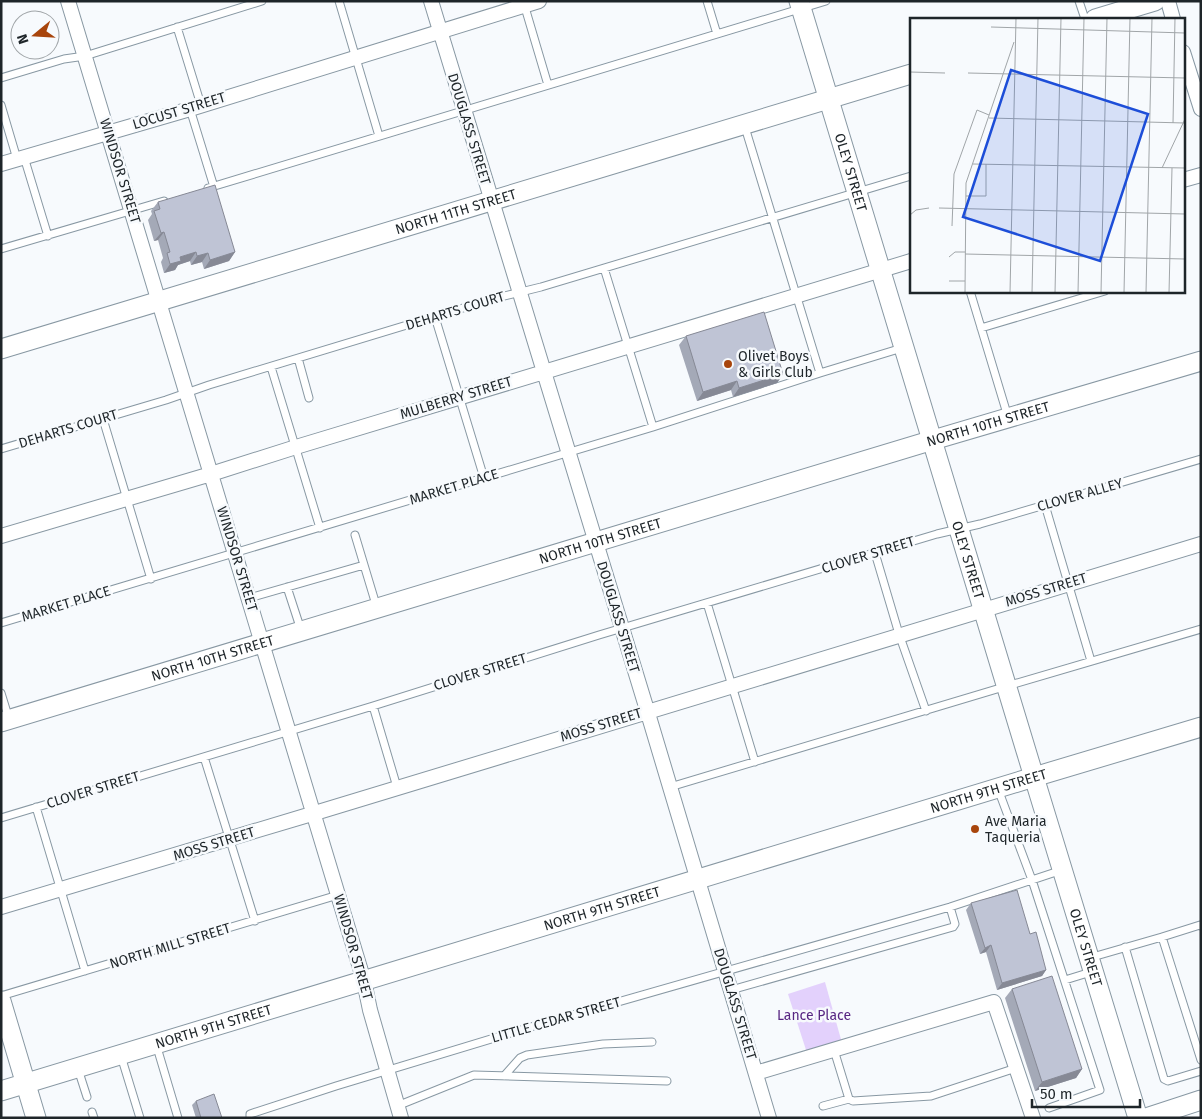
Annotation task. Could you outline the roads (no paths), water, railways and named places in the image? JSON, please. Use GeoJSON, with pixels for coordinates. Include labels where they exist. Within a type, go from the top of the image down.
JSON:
{"type":"FeatureCollection","features":[{"type":"Feature","properties":{"kind":"street","name":"WINDSOR STREET"},"geometry":{"type":"LineString","coordinates":[[68,1],[314,813],[364,981],[370,1010],[399,1112]]}},
{"type":"Feature","properties":{"kind":"street","name":"DOUGLASS STREET"},"geometry":{"type":"LineString","coordinates":[[431,1],[769,1118]]}},
{"type":"Feature","properties":{"kind":"street","name":"LOCUST STREET"},"geometry":{"type":"LineString","coordinates":[[1,164],[356,58],[524,4],[540,1]]}},
{"type":"Feature","properties":{"kind":"street"},"geometry":{"type":"LineString","coordinates":[[1098,18],[1155,1]]}},
{"type":"Feature","properties":{"kind":"street"},"geometry":{"type":"LineString","coordinates":[[1168,1],[1173,18]]}},
{"type":"Feature","properties":{"kind":"street","name":"OLEY STREET"},"geometry":{"type":"LineString","coordinates":[[800,5],[1138,1118]]}},
{"type":"Feature","properties":{"kind":"street"},"geometry":{"type":"LineString","coordinates":[[1184,55],[1201,109]]}},
{"type":"Feature","properties":{"kind":"street","name":"NORTH 11TH STREET"},"geometry":{"type":"LineString","coordinates":[[1,349],[910,74]]}},
{"type":"Feature","properties":{"kind":"street"},"geometry":{"type":"LineString","coordinates":[[1184,180],[1201,175]]}},
{"type":"Feature","properties":{"kind":"street","name":"MULBERRY STREET"},"geometry":{"type":"LineString","coordinates":[[1,536],[211,474],[910,260]]}},
{"type":"Feature","properties":{"kind":"street","name":"NORTH 10TH STREET"},"geometry":{"type":"LineString","coordinates":[[5,721],[933,440],[1201,361]]}},
{"type":"Feature","properties":{"kind":"street","name":"MOSS STREET"},"geometry":{"type":"LineString","coordinates":[[1,907],[230,839],[984,608],[1201,544]]}},
{"type":"Feature","properties":{"kind":"street","name":"NORTH 9TH STREET"},"geometry":{"type":"LineString","coordinates":[[1,1091],[1201,727]]}},
{"type":"Feature","properties":{"kind":"street"},"geometry":{"type":"LineString","coordinates":[[1,1001],[36,1118]]}},
{"type":"Feature","properties":{"kind":"street"},"geometry":{"type":"LineString","coordinates":[[756,1073],[994,1002],[1033,1118]]}},
{"type":"Feature","properties":{"kind":"street"},"geometry":{"type":"LineString","coordinates":[[1146,1118],[1201,1100]]}},
{"type":"Feature","properties":{"kind":"lane"},"geometry":{"type":"LineString","coordinates":[[1,78],[64,59],[85,56],[262,1]]}},
{"type":"Feature","properties":{"kind":"lane"},"geometry":{"type":"LineString","coordinates":[[339,1],[379,136]]}},
{"type":"Feature","properties":{"kind":"lane"},"geometry":{"type":"LineString","coordinates":[[707,1],[717,34]]}},
{"type":"Feature","properties":{"kind":"lane"},"geometry":{"type":"LineString","coordinates":[[205,189],[717,34],[800,5],[826,1]]}},
{"type":"Feature","properties":{"kind":"lane"},"geometry":{"type":"LineString","coordinates":[[1079,1],[1085,18]]}},
{"type":"Feature","properties":{"kind":"lane"},"geometry":{"type":"LineString","coordinates":[[524,4],[548,84]]}},
{"type":"Feature","properties":{"kind":"lane"},"geometry":{"type":"LineString","coordinates":[[177,28],[214,187]]}},
{"type":"Feature","properties":{"kind":"lane"},"geometry":{"type":"LineString","coordinates":[[1,105],[48,236]]}},
{"type":"Feature","properties":{"kind":"lane"},"geometry":{"type":"LineString","coordinates":[[744,124],[820,373]]}},
{"type":"Feature","properties":{"kind":"lane","name":"DEHARTS COURT"},"geometry":{"type":"LineString","coordinates":[[1,449],[298,358],[910,176]]}},
{"type":"Feature","properties":{"kind":"lane"},"geometry":{"type":"LineString","coordinates":[[1,250],[168,200]]}},
{"type":"Feature","properties":{"kind":"lane"},"geometry":{"type":"LineString","coordinates":[[604,268],[653,427]]}},
{"type":"Feature","properties":{"kind":"lane"},"geometry":{"type":"LineString","coordinates":[[970,292],[1008,418]]}},
{"type":"Feature","properties":{"kind":"lane"},"geometry":{"type":"LineString","coordinates":[[981,328],[1101,292]]}},
{"type":"Feature","properties":{"kind":"lane"},"geometry":{"type":"LineString","coordinates":[[435,317],[484,478]]}},
{"type":"Feature","properties":{"kind":"lane","name":"MARKET PLACE"},"geometry":{"type":"LineString","coordinates":[[1,624],[568,453],[905,348]]}},
{"type":"Feature","properties":{"kind":"lane"},"geometry":{"type":"LineString","coordinates":[[298,358],[310,398]]}},
{"type":"Feature","properties":{"kind":"lane"},"geometry":{"type":"LineString","coordinates":[[271,367],[320,528]]}},
{"type":"Feature","properties":{"kind":"lane"},"geometry":{"type":"LineString","coordinates":[[103,419],[151,579]]}},
{"type":"Feature","properties":{"kind":"lane","name":"CLOVER ALLEY"},"geometry":{"type":"LineString","coordinates":[[959,529],[1201,459]]}},
{"type":"Feature","properties":{"kind":"lane"},"geometry":{"type":"LineString","coordinates":[[1045,505],[1091,661]]}},
{"type":"Feature","properties":{"kind":"lane","name":"CLOVER STREET"},"geometry":{"type":"LineString","coordinates":[[1,818],[622,629],[959,529]]}},
{"type":"Feature","properties":{"kind":"lane"},"geometry":{"type":"LineString","coordinates":[[355,535],[378,608]]}},
{"type":"Feature","properties":{"kind":"lane"},"geometry":{"type":"LineString","coordinates":[[875,553],[899,634],[926,711]]}},
{"type":"Feature","properties":{"kind":"lane"},"geometry":{"type":"LineString","coordinates":[[249,598],[364,565]]}},
{"type":"Feature","properties":{"kind":"lane"},"geometry":{"type":"LineString","coordinates":[[287,587],[302,632]]}},
{"type":"Feature","properties":{"kind":"lane"},"geometry":{"type":"LineString","coordinates":[[706,604],[754,762]]}},
{"type":"Feature","properties":{"kind":"lane"},"geometry":{"type":"LineString","coordinates":[[670,787],[1201,629]]}},
{"type":"Feature","properties":{"kind":"lane"},"geometry":{"type":"LineString","coordinates":[[1,693],[5,721]]}},
{"type":"Feature","properties":{"kind":"lane"},"geometry":{"type":"LineString","coordinates":[[373,706],[397,787]]}},
{"type":"Feature","properties":{"kind":"lane"},"geometry":{"type":"LineString","coordinates":[[204,756],[254,921]]}},
{"type":"Feature","properties":{"kind":"lane"},"geometry":{"type":"LineString","coordinates":[[998,788],[1032,880],[1100,1090],[1049,1108]]}},
{"type":"Feature","properties":{"kind":"lane"},"geometry":{"type":"LineString","coordinates":[[36,807],[85,972]]}},
{"type":"Feature","properties":{"kind":"lane","name":"LITTLE CEDAR STREET"},"geometry":{"type":"LineString","coordinates":[[250,1118],[250,1114],[388,1070],[534,1026],[950,908],[1062,870]]}},
{"type":"Feature","properties":{"kind":"lane","name":"NORTH MILL STREET"},"geometry":{"type":"LineString","coordinates":[[1,996],[338,895]]}},
{"type":"Feature","properties":{"kind":"lane"},"geometry":{"type":"LineString","coordinates":[[731,990],[953,927],[955,924],[950,908]]}},
{"type":"Feature","properties":{"kind":"lane"},"geometry":{"type":"LineString","coordinates":[[1065,980],[1125,947],[1162,938],[1201,925]]}},
{"type":"Feature","properties":{"kind":"lane"},"geometry":{"type":"LineString","coordinates":[[1162,938],[1201,1060]]}},
{"type":"Feature","properties":{"kind":"lane"},"geometry":{"type":"LineString","coordinates":[[1125,947],[1164,1078],[1168,1081],[1201,1070]]}},
{"type":"Feature","properties":{"kind":"lane"},"geometry":{"type":"LineString","coordinates":[[504,1076],[520,1058],[527,1055],[603,1044],[652,1042]]}},
{"type":"Feature","properties":{"kind":"lane"},"geometry":{"type":"LineString","coordinates":[[156,1044],[178,1118]]}},
{"type":"Feature","properties":{"kind":"lane"},"geometry":{"type":"LineString","coordinates":[[834,1050],[849,1099]]}},
{"type":"Feature","properties":{"kind":"lane"},"geometry":{"type":"LineString","coordinates":[[121,1055],[140,1118]]}},
{"type":"Feature","properties":{"kind":"lane"},"geometry":{"type":"LineString","coordinates":[[77,1068],[87,1098]]}},
{"type":"Feature","properties":{"kind":"lane"},"geometry":{"type":"LineString","coordinates":[[823,1106],[849,1099],[853,1101],[931,1096],[1016,1068]]}},
{"type":"Feature","properties":{"kind":"lane"},"geometry":{"type":"LineString","coordinates":[[399,1112],[474,1075],[667,1080]]}},
{"type":"Feature","properties":{"kind":"place","name":"Olivet Boys & Girls Club"},"geometry":{"type":"Point","coordinates":[728,364]}},
{"type":"Feature","properties":{"kind":"place","name":"Ave Maria Taqueria"},"geometry":{"type":"Point","coordinates":[975,829]}},
{"type":"Feature","properties":{"kind":"park label","name":"Lance Place"},"geometry":{"type":"Point","coordinates":[814,1015]}}]}
